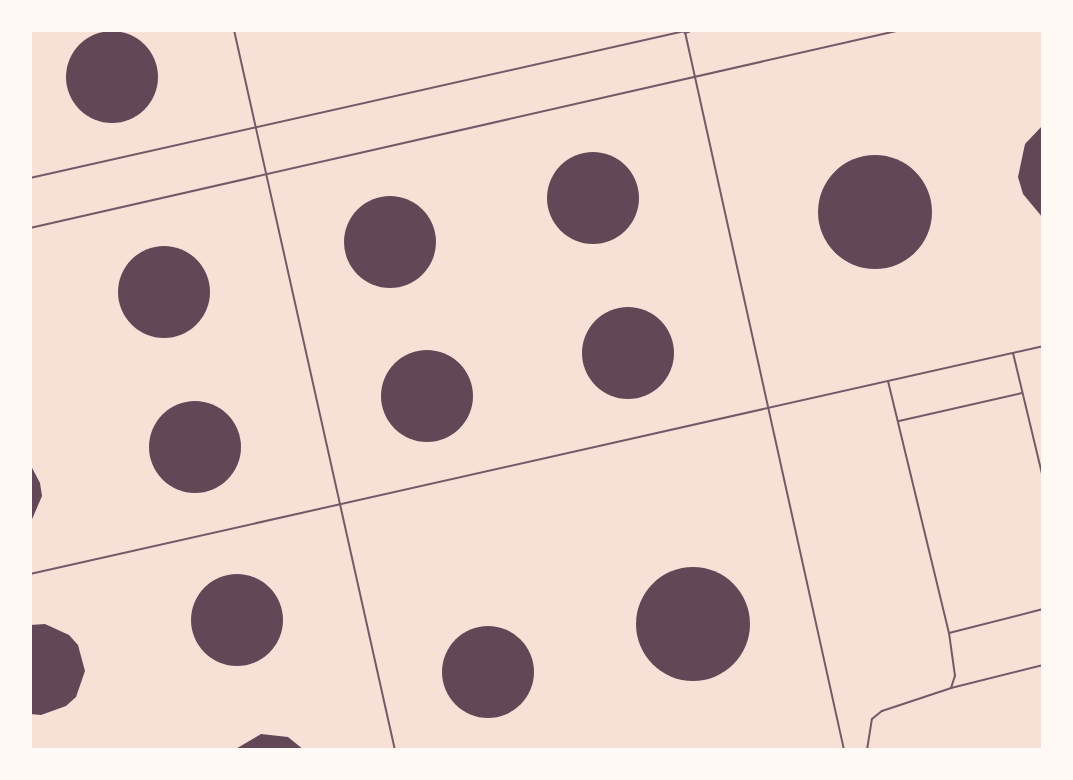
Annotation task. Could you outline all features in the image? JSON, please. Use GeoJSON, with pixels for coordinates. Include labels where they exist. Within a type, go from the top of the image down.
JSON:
{"type":"FeatureCollection","features":[{"type":"Feature","properties":{"kind":"lane"},"geometry":{"type":"LineString","coordinates":[[234,30],[395,750]]}},
{"type":"Feature","properties":{"kind":"lane"},"geometry":{"type":"LineString","coordinates":[[30,178],[256,129],[686,30],[844,750]]}},
{"type":"Feature","properties":{"kind":"lane"},"geometry":{"type":"LineString","coordinates":[[30,228],[901,30]]}},
{"type":"Feature","properties":{"kind":"lane"},"geometry":{"type":"LineString","coordinates":[[30,574],[341,507],[505,464],[1043,346]]}},
{"type":"Feature","properties":{"kind":"lane"},"geometry":{"type":"LineString","coordinates":[[1013,353],[1043,478]]}},
{"type":"Feature","properties":{"kind":"lane"},"geometry":{"type":"LineString","coordinates":[[888,379],[949,633],[955,676],[951,688]]}},
{"type":"Feature","properties":{"kind":"lane"},"geometry":{"type":"LineString","coordinates":[[899,421],[1022,393]]}},
{"type":"Feature","properties":{"kind":"lane"},"geometry":{"type":"LineString","coordinates":[[949,633],[1043,609]]}},
{"type":"Feature","properties":{"kind":"lane"},"geometry":{"type":"LineString","coordinates":[[867,750],[872,719],[951,688],[1043,664]]}},
{"type":"Feature","properties":{"kind":"building"},"geometry":{"type":"Polygon","coordinates":[[[112,31],[129,35],[144,45],[154,60],[158,77],[154,94],[144,109],[129,119],[112,123],[95,119],[80,109],[70,94],[66,77],[70,60],[80,45],[95,35],[112,31]]]}},
{"type":"Feature","properties":{"kind":"building"},"geometry":{"type":"Polygon","coordinates":[[[1043,125],[1043,218],[1023,194],[1018,177],[1025,144],[1043,125]]]}},
{"type":"Feature","properties":{"kind":"building"},"geometry":{"type":"Polygon","coordinates":[[[593,152],[610,156],[625,166],[635,181],[639,198],[635,215],[625,230],[610,240],[593,244],[576,240],[561,230],[551,215],[547,198],[551,181],[561,166],[576,156],[593,152]]]}},
{"type":"Feature","properties":{"kind":"building"},"geometry":{"type":"Polygon","coordinates":[[[875,155],[897,159],[915,172],[928,190],[932,212],[928,234],[915,252],[897,265],[875,269],[853,265],[835,252],[822,234],[818,212],[822,190],[835,172],[853,159],[875,155]]]}},
{"type":"Feature","properties":{"kind":"building"},"geometry":{"type":"Polygon","coordinates":[[[390,196],[407,200],[422,210],[432,225],[436,242],[432,259],[422,274],[407,284],[390,288],[373,284],[358,274],[348,259],[344,242],[348,225],[358,210],[373,200],[390,196]]]}},
{"type":"Feature","properties":{"kind":"building"},"geometry":{"type":"Polygon","coordinates":[[[164,246],[181,250],[196,260],[206,275],[210,292],[206,309],[196,324],[181,334],[164,338],[147,334],[132,324],[122,309],[118,292],[122,275],[132,260],[147,250],[164,246]]]}},
{"type":"Feature","properties":{"kind":"building"},"geometry":{"type":"Polygon","coordinates":[[[628,307],[645,311],[660,321],[670,336],[674,353],[670,370],[660,385],[645,395],[628,399],[611,395],[596,385],[586,370],[582,353],[586,336],[596,321],[611,311],[628,307]]]}},
{"type":"Feature","properties":{"kind":"building"},"geometry":{"type":"Polygon","coordinates":[[[427,350],[444,354],[459,364],[469,379],[473,396],[469,413],[459,428],[444,438],[427,442],[410,438],[395,428],[385,413],[381,396],[385,379],[395,364],[410,354],[427,350]]]}},
{"type":"Feature","properties":{"kind":"building"},"geometry":{"type":"Polygon","coordinates":[[[195,401],[212,405],[227,415],[237,430],[241,447],[237,464],[227,479],[212,489],[195,493],[178,489],[163,479],[153,464],[149,447],[153,430],[163,415],[178,405],[195,401]]]}},
{"type":"Feature","properties":{"kind":"building"},"geometry":{"type":"Polygon","coordinates":[[[30,464],[40,483],[42,496],[30,524],[30,464]]]}},
{"type":"Feature","properties":{"kind":"building"},"geometry":{"type":"Polygon","coordinates":[[[693,567],[715,571],[733,584],[746,602],[750,624],[746,646],[733,664],[715,677],[693,681],[671,677],[653,664],[640,646],[636,624],[640,602],[653,584],[671,571],[693,567]]]}},
{"type":"Feature","properties":{"kind":"building"},"geometry":{"type":"Polygon","coordinates":[[[237,574],[254,578],[269,588],[279,603],[283,620],[279,637],[269,652],[254,662],[237,666],[220,662],[205,652],[195,637],[191,620],[195,603],[205,588],[220,578],[237,574]]]}},
{"type":"Feature","properties":{"kind":"building"},"geometry":{"type":"Polygon","coordinates":[[[45,624],[69,635],[78,645],[85,671],[76,697],[66,706],[41,715],[30,714],[30,625],[45,624]]]}},
{"type":"Feature","properties":{"kind":"building"},"geometry":{"type":"Polygon","coordinates":[[[488,626],[505,630],[520,640],[530,655],[534,672],[530,689],[520,704],[505,714],[488,718],[471,714],[456,704],[446,689],[442,672],[446,655],[456,640],[471,630],[488,626]]]}},
{"type":"Feature","properties":{"kind":"building"},"geometry":{"type":"Polygon","coordinates":[[[261,734],[288,737],[304,750],[234,750],[261,734]]]}}]}
